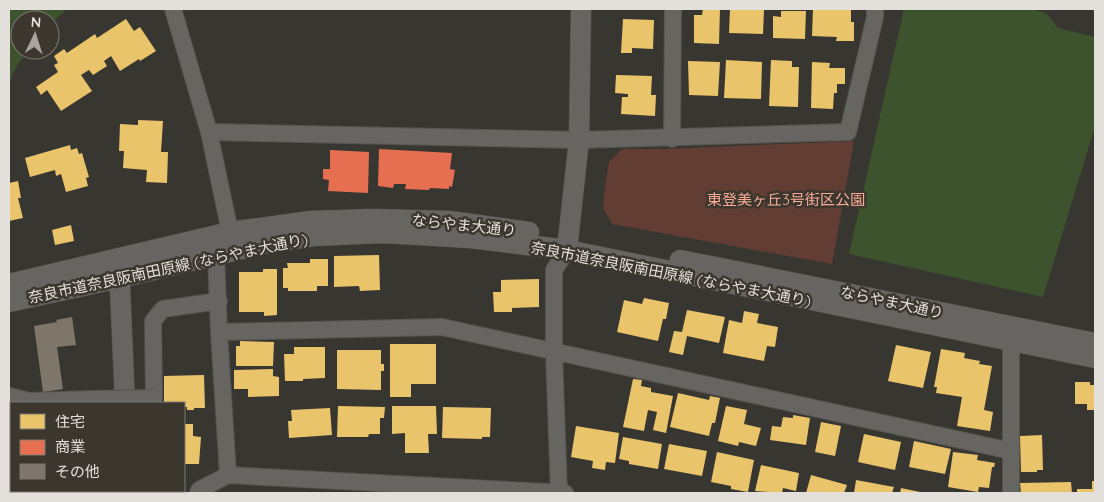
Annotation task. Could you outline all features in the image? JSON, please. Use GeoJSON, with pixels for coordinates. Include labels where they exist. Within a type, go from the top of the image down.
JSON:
{"type":"FeatureCollection","features":[{"type":"Feature","properties":{"kind":"street"},"geometry":{"type":"LineString","coordinates":[[173,9],[209,132],[230,232],[216,255],[228,475]]}},
{"type":"Feature","properties":{"kind":"street"},"geometry":{"type":"LineString","coordinates":[[198,493],[199,490],[228,475],[561,493],[554,352],[554,270],[568,244],[579,140],[581,9]]}},
{"type":"Feature","properties":{"kind":"street"},"geometry":{"type":"LineString","coordinates":[[672,138],[673,9]]}},
{"type":"Feature","properties":{"kind":"street"},"geometry":{"type":"LineString","coordinates":[[209,132],[579,140],[848,132],[875,17],[875,9]]}},
{"type":"Feature","properties":{"kind":"street","name":"ならやま大通り"},"geometry":{"type":"LineString","coordinates":[[9,284],[230,232],[311,221],[372,219],[450,221],[1010,333],[1095,343]]}},
{"type":"Feature","properties":{"kind":"street","name":"奈良市道奈良阪南田原線 (ならやま大通り)"},"geometry":{"type":"LineString","coordinates":[[9,302],[263,244],[314,236],[383,233],[568,244]]}},
{"type":"Feature","properties":{"kind":"street"},"geometry":{"type":"LineString","coordinates":[[119,258],[125,402]]}},
{"type":"Feature","properties":{"kind":"street"},"geometry":{"type":"LineString","coordinates":[[9,396],[29,402],[154,398],[153,321],[162,309],[219,300]]}},
{"type":"Feature","properties":{"kind":"street"},"geometry":{"type":"LineString","coordinates":[[219,332],[442,327],[1010,451]]}},
{"type":"Feature","properties":{"kind":"street"},"geometry":{"type":"LineString","coordinates":[[1011,493],[1010,333],[1095,358]]}},
{"type":"Feature","properties":{"kind":"green space","name":"東登美ヶ丘3号街区公園"},"geometry":{"type":"Polygon","coordinates":[[[854,141],[832,264],[612,224],[603,208],[609,162],[622,149],[854,141]]]}},
{"type":"Feature","properties":{"kind":"shaded area"},"geometry":{"type":"Polygon","coordinates":[[[9,9],[67,9],[60,15],[60,10],[10,10],[10,60],[21,60],[13,73],[9,86],[9,9]]]}},
{"type":"Feature","properties":{"kind":"shaded area"},"geometry":{"type":"Polygon","coordinates":[[[904,9],[1031,9],[1046,13],[1058,28],[1095,37],[1095,126],[1043,297],[849,254],[904,9]]]}},
{"type":"Feature","properties":{"kind":"building: 住宅"},"geometry":{"type":"Polygon","coordinates":[[[703,9],[720,9],[719,44],[694,43],[694,15],[702,15],[703,9]]]}},
{"type":"Feature","properties":{"kind":"building: 住宅"},"geometry":{"type":"Polygon","coordinates":[[[730,9],[764,10],[763,34],[729,33],[730,9]]]}},
{"type":"Feature","properties":{"kind":"building: 住宅"},"geometry":{"type":"Polygon","coordinates":[[[813,9],[851,9],[851,22],[854,22],[854,41],[836,41],[837,37],[812,36],[813,9]]]}},
{"type":"Feature","properties":{"kind":"building: 住宅"},"geometry":{"type":"Polygon","coordinates":[[[781,11],[806,11],[805,39],[773,38],[773,16],[781,17],[781,11]]]}},
{"type":"Feature","properties":{"kind":"building: 住宅"},"geometry":{"type":"Polygon","coordinates":[[[126,19],[134,31],[140,27],[156,51],[120,71],[111,56],[104,61],[107,66],[93,75],[89,70],[81,75],[92,91],[61,111],[47,90],[41,95],[36,87],[58,72],[54,65],[58,63],[56,60],[60,60],[60,52],[64,49],[67,53],[95,34],[97,38],[126,19]]]}},
{"type":"Feature","properties":{"kind":"building: 住宅"},"geometry":{"type":"Polygon","coordinates":[[[623,19],[654,20],[653,49],[632,48],[632,53],[621,53],[623,19]]]}},
{"type":"Feature","properties":{"kind":"building: 住宅"},"geometry":{"type":"Polygon","coordinates":[[[726,60],[762,62],[761,99],[724,98],[726,60]]]}},
{"type":"Feature","properties":{"kind":"building: 住宅"},"geometry":{"type":"Polygon","coordinates":[[[771,60],[792,61],[792,67],[799,67],[798,107],[769,106],[771,60]]]}},
{"type":"Feature","properties":{"kind":"building: 住宅"},"geometry":{"type":"Polygon","coordinates":[[[688,61],[720,62],[718,96],[689,95],[688,61]]]}},
{"type":"Feature","properties":{"kind":"building: 住宅"},"geometry":{"type":"Polygon","coordinates":[[[812,62],[830,63],[829,68],[845,68],[845,84],[837,84],[837,93],[834,93],[833,109],[811,108],[812,62]]]}},
{"type":"Feature","properties":{"kind":"building: 住宅"},"geometry":{"type":"Polygon","coordinates":[[[616,75],[652,76],[651,95],[656,95],[655,116],[621,114],[622,97],[628,97],[628,94],[615,93],[616,75]]]}},
{"type":"Feature","properties":{"kind":"building: 住宅"},"geometry":{"type":"Polygon","coordinates":[[[138,120],[163,121],[161,152],[168,152],[167,183],[146,182],[147,170],[123,168],[124,151],[119,151],[120,124],[138,125],[138,120]]]}},
{"type":"Feature","properties":{"kind":"building: 住宅"},"geometry":{"type":"Polygon","coordinates":[[[70,145],[71,150],[77,148],[79,154],[82,153],[89,177],[86,178],[88,186],[66,192],[61,174],[56,176],[55,170],[30,177],[25,158],[70,145]]]}},
{"type":"Feature","properties":{"kind":"building: 住宅"},"geometry":{"type":"Polygon","coordinates":[[[18,181],[21,198],[18,198],[23,218],[9,221],[9,183],[18,181]]]}},
{"type":"Feature","properties":{"kind":"building: 住宅"},"geometry":{"type":"Polygon","coordinates":[[[71,225],[74,241],[55,245],[52,230],[71,225]]]}},
{"type":"Feature","properties":{"kind":"building: 住宅"},"geometry":{"type":"Polygon","coordinates":[[[379,255],[380,290],[360,291],[359,286],[334,287],[334,256],[379,255]]]}},
{"type":"Feature","properties":{"kind":"building: 住宅"},"geometry":{"type":"Polygon","coordinates":[[[310,259],[328,259],[328,286],[317,286],[317,291],[288,291],[288,288],[283,288],[283,268],[288,268],[287,263],[310,263],[310,259]]]}},
{"type":"Feature","properties":{"kind":"building: 住宅"},"geometry":{"type":"Polygon","coordinates":[[[263,269],[277,269],[277,315],[264,316],[264,312],[239,312],[239,272],[263,272],[263,269]]]}},
{"type":"Feature","properties":{"kind":"building: 住宅"},"geometry":{"type":"Polygon","coordinates":[[[539,279],[539,307],[512,308],[512,312],[494,312],[493,292],[501,292],[501,280],[539,279]]]}},
{"type":"Feature","properties":{"kind":"building: 住宅"},"geometry":{"type":"Polygon","coordinates":[[[644,298],[669,303],[666,319],[663,319],[658,341],[617,332],[624,300],[642,304],[644,298]]]}},
{"type":"Feature","properties":{"kind":"building: 住宅"},"geometry":{"type":"Polygon","coordinates":[[[687,310],[725,317],[719,343],[687,336],[683,355],[669,352],[674,331],[682,332],[687,310]]]}},
{"type":"Feature","properties":{"kind":"building: 住宅"},"geometry":{"type":"Polygon","coordinates":[[[744,311],[759,314],[757,323],[778,327],[775,347],[767,346],[764,361],[723,353],[729,320],[742,323],[744,311]]]}},
{"type":"Feature","properties":{"kind":"building: 住宅"},"geometry":{"type":"Polygon","coordinates":[[[240,341],[274,342],[273,366],[236,366],[236,346],[240,346],[240,341]]]}},
{"type":"Feature","properties":{"kind":"building: 住宅"},"geometry":{"type":"Polygon","coordinates":[[[390,344],[436,344],[436,384],[411,384],[411,397],[390,397],[390,344]]]}},
{"type":"Feature","properties":{"kind":"building: 住宅"},"geometry":{"type":"Polygon","coordinates":[[[896,345],[931,352],[923,388],[888,381],[896,345]]]}},
{"type":"Feature","properties":{"kind":"building: 住宅"},"geometry":{"type":"Polygon","coordinates":[[[294,347],[325,347],[325,378],[285,381],[284,354],[294,354],[294,347]]]}},
{"type":"Feature","properties":{"kind":"building: 住宅"},"geometry":{"type":"Polygon","coordinates":[[[941,349],[965,353],[964,358],[980,361],[979,364],[992,366],[984,410],[993,412],[990,431],[957,426],[962,397],[936,393],[937,387],[934,387],[941,349]]]}},
{"type":"Feature","properties":{"kind":"building: 住宅"},"geometry":{"type":"Polygon","coordinates":[[[337,350],[381,350],[381,364],[384,364],[384,371],[381,371],[381,390],[337,389],[337,350]]]}},
{"type":"Feature","properties":{"kind":"building: 住宅"},"geometry":{"type":"Polygon","coordinates":[[[273,369],[273,376],[279,377],[279,396],[248,397],[248,389],[234,389],[234,370],[273,369]]]}},
{"type":"Feature","properties":{"kind":"building: 住宅"},"geometry":{"type":"Polygon","coordinates":[[[204,375],[205,408],[187,410],[185,402],[164,402],[164,376],[204,375]]]}},
{"type":"Feature","properties":{"kind":"building: 住宅"},"geometry":{"type":"Polygon","coordinates":[[[633,379],[642,380],[641,386],[651,388],[651,392],[673,396],[666,433],[653,430],[657,412],[648,410],[644,431],[623,427],[633,379]]]}},
{"type":"Feature","properties":{"kind":"building: 住宅"},"geometry":{"type":"Polygon","coordinates":[[[1075,382],[1090,382],[1090,385],[1095,385],[1095,410],[1087,410],[1087,404],[1075,404],[1075,382]]]}},
{"type":"Feature","properties":{"kind":"building: 住宅"},"geometry":{"type":"Polygon","coordinates":[[[678,393],[709,400],[710,396],[720,398],[715,423],[712,423],[709,436],[670,427],[678,393]]]}},
{"type":"Feature","properties":{"kind":"building: 住宅"},"geometry":{"type":"Polygon","coordinates":[[[338,406],[385,407],[384,418],[380,418],[380,434],[369,434],[368,437],[337,437],[338,406]]]}},
{"type":"Feature","properties":{"kind":"building: 住宅"},"geometry":{"type":"Polygon","coordinates":[[[392,406],[436,406],[437,434],[428,434],[429,453],[405,453],[405,433],[392,434],[392,406]]]}},
{"type":"Feature","properties":{"kind":"building: 住宅"},"geometry":{"type":"Polygon","coordinates":[[[726,406],[747,410],[744,424],[761,428],[756,446],[739,442],[738,446],[718,441],[726,406]]]}},
{"type":"Feature","properties":{"kind":"building: 住宅"},"geometry":{"type":"Polygon","coordinates":[[[443,407],[491,408],[490,437],[482,437],[482,439],[442,438],[443,407]]]}},
{"type":"Feature","properties":{"kind":"building: 住宅"},"geometry":{"type":"Polygon","coordinates":[[[330,408],[332,435],[289,438],[288,421],[292,421],[291,410],[330,408]]]}},
{"type":"Feature","properties":{"kind":"building: 住宅"},"geometry":{"type":"Polygon","coordinates":[[[793,415],[810,418],[806,445],[770,440],[772,426],[781,427],[783,417],[793,418],[793,415]]]}},
{"type":"Feature","properties":{"kind":"building: 住宅"},"geometry":{"type":"Polygon","coordinates":[[[9,417],[10,472],[9,472],[9,417]]]}},
{"type":"Feature","properties":{"kind":"building: 住宅"},"geometry":{"type":"Polygon","coordinates":[[[821,422],[841,426],[835,456],[815,452],[821,422]]]}},
{"type":"Feature","properties":{"kind":"building: 住宅"},"geometry":{"type":"Polygon","coordinates":[[[185,424],[193,424],[193,436],[201,437],[199,464],[185,464],[185,424]]]}},
{"type":"Feature","properties":{"kind":"building: 住宅"},"geometry":{"type":"Polygon","coordinates":[[[576,426],[619,433],[615,463],[606,462],[605,470],[592,468],[593,461],[571,457],[576,426]]]}},
{"type":"Feature","properties":{"kind":"building: 住宅"},"geometry":{"type":"Polygon","coordinates":[[[864,434],[901,442],[895,470],[858,462],[864,434]]]}},
{"type":"Feature","properties":{"kind":"building: 住宅"},"geometry":{"type":"Polygon","coordinates":[[[1042,435],[1043,470],[1021,472],[1020,436],[1042,435]]]}},
{"type":"Feature","properties":{"kind":"building: 住宅"},"geometry":{"type":"Polygon","coordinates":[[[623,437],[662,444],[658,469],[629,464],[629,461],[619,459],[623,437]]]}},
{"type":"Feature","properties":{"kind":"building: 住宅"},"geometry":{"type":"Polygon","coordinates":[[[914,441],[951,449],[945,474],[909,467],[914,441]]]}},
{"type":"Feature","properties":{"kind":"building: 住宅"},"geometry":{"type":"Polygon","coordinates":[[[669,444],[707,451],[702,476],[664,469],[669,444]]]}},
{"type":"Feature","properties":{"kind":"building: 住宅"},"geometry":{"type":"Polygon","coordinates":[[[717,452],[754,460],[748,492],[731,489],[731,486],[711,482],[717,452]]]}},
{"type":"Feature","properties":{"kind":"building: 住宅"},"geometry":{"type":"Polygon","coordinates":[[[953,452],[978,455],[977,460],[995,463],[994,467],[992,467],[989,488],[979,487],[978,492],[948,487],[953,452]]]}},
{"type":"Feature","properties":{"kind":"building: 住宅"},"geometry":{"type":"Polygon","coordinates":[[[761,465],[799,473],[796,491],[783,488],[782,493],[755,491],[761,465]]]}},
{"type":"Feature","properties":{"kind":"building: 住宅"},"geometry":{"type":"Polygon","coordinates":[[[811,475],[847,485],[844,493],[806,493],[811,475]]]}},
{"type":"Feature","properties":{"kind":"building: 住宅"},"geometry":{"type":"Polygon","coordinates":[[[856,480],[894,487],[892,493],[854,493],[856,480]]]}},
{"type":"Feature","properties":{"kind":"building: 住宅"},"geometry":{"type":"Polygon","coordinates":[[[1092,481],[1095,481],[1095,493],[1077,493],[1077,489],[1092,489],[1092,481]]]}},
{"type":"Feature","properties":{"kind":"building: 住宅"},"geometry":{"type":"Polygon","coordinates":[[[1071,482],[1072,493],[1021,493],[1020,483],[1071,482]]]}},
{"type":"Feature","properties":{"kind":"building: 住宅"},"geometry":{"type":"Polygon","coordinates":[[[901,488],[920,492],[920,493],[900,493],[901,488]]]}},
{"type":"Feature","properties":{"kind":"building: 商業"},"geometry":{"type":"Polygon","coordinates":[[[379,149],[452,153],[450,169],[455,170],[452,187],[449,186],[449,189],[430,188],[429,190],[405,189],[406,184],[394,184],[393,188],[378,186],[379,149]]]}},
{"type":"Feature","properties":{"kind":"building: 商業"},"geometry":{"type":"Polygon","coordinates":[[[330,150],[369,152],[368,193],[328,191],[329,180],[323,179],[323,169],[330,169],[330,150]]]}},
{"type":"Feature","properties":{"kind":"building: その他"},"geometry":{"type":"Polygon","coordinates":[[[72,317],[76,345],[57,347],[63,389],[43,392],[34,326],[72,317]]]}}]}
